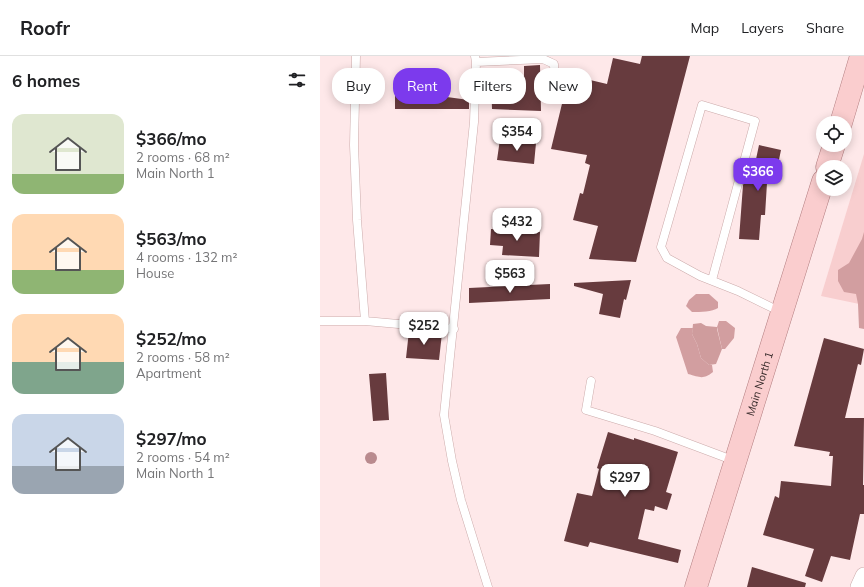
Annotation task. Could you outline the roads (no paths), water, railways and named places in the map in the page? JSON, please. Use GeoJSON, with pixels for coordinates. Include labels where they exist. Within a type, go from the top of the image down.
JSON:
{"type":"FeatureCollection","features":[{"type":"Feature","properties":{"kind":"main road"},"geometry":{"type":"LineString","coordinates":[[843,116],[861,56]]}},
{"type":"Feature","properties":{"kind":"main road","name":"Main North 1"},"geometry":{"type":"LineString","coordinates":[[696,587],[818,196]]}},
{"type":"Feature","properties":{"kind":"street"},"geometry":{"type":"LineString","coordinates":[[859,587],[864,576]]}},
{"type":"Feature","properties":{"kind":"lane"},"geometry":{"type":"LineString","coordinates":[[356,56],[354,145],[357,220],[366,322]]}},
{"type":"Feature","properties":{"kind":"lane"},"geometry":{"type":"LineString","coordinates":[[488,587],[461,500],[444,415],[474,122],[475,59],[543,59],[554,64],[554,68]]}},
{"type":"Feature","properties":{"kind":"lane"},"geometry":{"type":"LineString","coordinates":[[712,280],[755,121],[702,105],[661,247],[667,258],[700,276],[738,291],[783,313]]}},
{"type":"Feature","properties":{"kind":"lane"},"geometry":{"type":"LineString","coordinates":[[320,321],[366,322],[454,329]]}},
{"type":"Feature","properties":{"kind":"lane"},"geometry":{"type":"LineString","coordinates":[[591,381],[586,410],[655,431],[736,461]]}}]}
